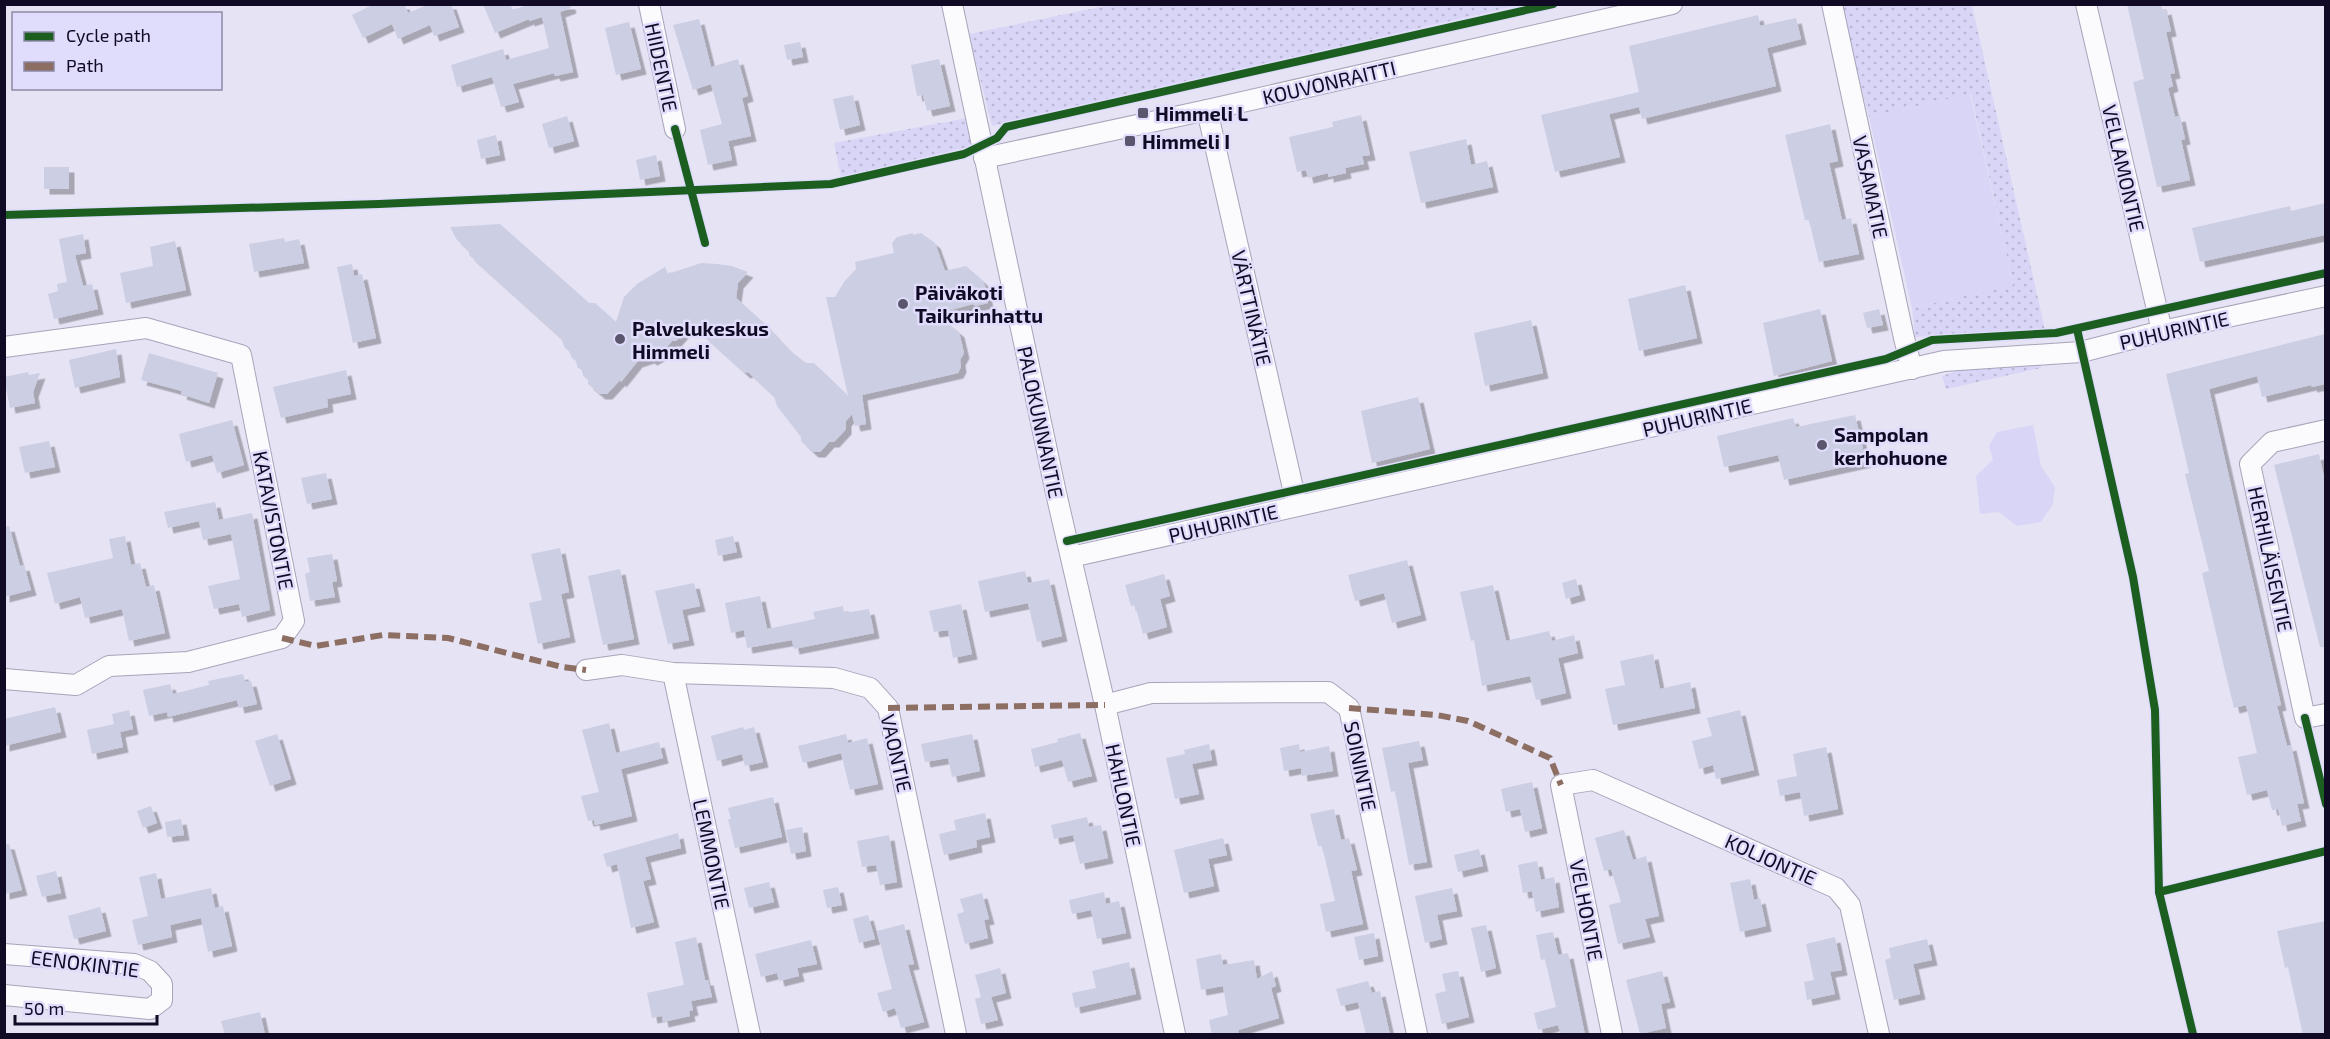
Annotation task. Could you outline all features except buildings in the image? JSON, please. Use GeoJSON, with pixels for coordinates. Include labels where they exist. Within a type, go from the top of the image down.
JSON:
{"type":"FeatureCollection","features":[{"type":"Feature","properties":{"kind":"street","name":"HIIDENTIE"},"geometry":{"type":"LineString","coordinates":[[649,4],[675,129]]}},
{"type":"Feature","properties":{"kind":"street","name":"PALOKUNNANTIE"},"geometry":{"type":"LineString","coordinates":[[952,4],[1071,557]]}},
{"type":"Feature","properties":{"kind":"street","name":"KOUVONRAITTI"},"geometry":{"type":"LineString","coordinates":[[984,158],[1207,110],[1672,4]]}},
{"type":"Feature","properties":{"kind":"street","name":"VASAMATIE"},"geometry":{"type":"LineString","coordinates":[[1832,4],[1912,369]]}},
{"type":"Feature","properties":{"kind":"street","name":"VELLAMONTIE"},"geometry":{"type":"LineString","coordinates":[[2086,4],[2162,331]]}},
{"type":"Feature","properties":{"kind":"street","name":"VÄRTTINÄTIE"},"geometry":{"type":"LineString","coordinates":[[1207,110],[1297,506]]}},
{"type":"Feature","properties":{"kind":"street","name":"PUHURINTIE"},"geometry":{"type":"LineString","coordinates":[[1071,557],[1944,361],[2081,352],[2162,331],[2325,296]]}},
{"type":"Feature","properties":{"kind":"street","name":"KATAVISTONTIE"},"geometry":{"type":"LineString","coordinates":[[4,347],[146,328],[241,355],[294,621],[282,638],[188,663],[109,666],[76,685],[4,679]]}},
{"type":"Feature","properties":{"kind":"street","name":"HERHILÄISENTIE"},"geometry":{"type":"LineString","coordinates":[[2325,430],[2272,442],[2250,464],[2305,718],[2325,714]]}},
{"type":"Feature","properties":{"kind":"street","name":"HAHLONTIE"},"geometry":{"type":"LineString","coordinates":[[1071,557],[1175,1035]]}},
{"type":"Feature","properties":{"kind":"street","name":"VAONTIE"},"geometry":{"type":"LineString","coordinates":[[586,670],[622,665],[673,673],[834,678],[870,688],[888,708],[956,1035]]}},
{"type":"Feature","properties":{"kind":"street","name":"LEMMONTIE"},"geometry":{"type":"LineString","coordinates":[[673,673],[750,1035]]}},
{"type":"Feature","properties":{"kind":"street","name":"SOININTIE"},"geometry":{"type":"LineString","coordinates":[[1105,705],[1151,693],[1328,692],[1349,708],[1417,1035]]}},
{"type":"Feature","properties":{"kind":"street","name":"KOLJONTIE"},"geometry":{"type":"LineString","coordinates":[[1561,785],[1593,780],[1836,888],[1850,905],[1879,1035]]}},
{"type":"Feature","properties":{"kind":"street","name":"VELHONTIE"},"geometry":{"type":"LineString","coordinates":[[1561,785],[1612,1035]]}},
{"type":"Feature","properties":{"kind":"street","name":"EENOKINTIE"},"geometry":{"type":"LineString","coordinates":[[4,954],[134,964],[150,971],[162,984],[162,1000],[150,1009],[4,995]]}},
{"type":"Feature","properties":{"kind":"shaded area"},"geometry":{"type":"Polygon","coordinates":[[[1110,5],[1520,5],[992,126],[969,34],[1110,5]]]}},
{"type":"Feature","properties":{"kind":"shaded area"},"geometry":{"type":"Polygon","coordinates":[[[1840,5],[1972,5],[2045,330],[1915,337],[1912,308],[2013,285],[1971,94],[1869,117],[1840,5]]]}},
{"type":"Feature","properties":{"kind":"shaded area"},"geometry":{"type":"Polygon","coordinates":[[[1970,94],[2013,285],[1912,308],[1869,117],[1970,94]]]}},
{"type":"Feature","properties":{"kind":"shaded area"},"geometry":{"type":"Polygon","coordinates":[[[967,118],[972,146],[841,177],[834,143],[967,118]]]}},
{"type":"Feature","properties":{"kind":"shaded area"},"geometry":{"type":"Polygon","coordinates":[[[2040,362],[2041,368],[1946,389],[1942,376],[1974,365],[2040,362]]]}},
{"type":"Feature","properties":{"kind":"shaded area"},"geometry":{"type":"Polygon","coordinates":[[[2033,425],[2041,466],[2055,487],[2053,504],[2041,522],[2017,526],[1999,512],[1980,514],[1976,476],[1993,460],[1989,446],[1997,432],[2033,425]]]}},
{"type":"Feature","properties":{"kind":"marked path"},"geometry":{"type":"LineString","coordinates":[[282,638],[316,646],[383,635],[448,638],[562,667],[586,670]]}},
{"type":"Feature","properties":{"kind":"marked path"},"geometry":{"type":"LineString","coordinates":[[888,708],[1105,705]]}},
{"type":"Feature","properties":{"kind":"marked path"},"geometry":{"type":"LineString","coordinates":[[1349,708],[1437,715],[1468,721],[1550,758],[1561,785]]}},
{"type":"Feature","properties":{"kind":"cycle path"},"geometry":{"type":"LineString","coordinates":[[4,215],[379,204],[831,184],[964,154],[997,138],[1006,127],[1553,4]]}},
{"type":"Feature","properties":{"kind":"cycle path"},"geometry":{"type":"LineString","coordinates":[[675,129],[705,243]]}},
{"type":"Feature","properties":{"kind":"cycle path"},"geometry":{"type":"LineString","coordinates":[[1067,541],[1886,359],[1932,340],[2056,333],[2326,273]]}},
{"type":"Feature","properties":{"kind":"cycle path"},"geometry":{"type":"LineString","coordinates":[[2077,329],[2133,577],[2155,710],[2159,892],[2193,1034]]}},
{"type":"Feature","properties":{"kind":"cycle path"},"geometry":{"type":"LineString","coordinates":[[2305,718],[2326,804]]}},
{"type":"Feature","properties":{"kind":"cycle path"},"geometry":{"type":"LineString","coordinates":[[2159,892],[2326,851]]}},
{"type":"Feature","properties":{"kind":"place","name":"Himmeli L"},"geometry":{"type":"Point","coordinates":[1143,113]}},
{"type":"Feature","properties":{"kind":"place","name":"Himmeli I"},"geometry":{"type":"Point","coordinates":[1130,141]}},
{"type":"Feature","properties":{"kind":"place","name":"Päiväkoti Taikurinhattu"},"geometry":{"type":"Point","coordinates":[903,304]}},
{"type":"Feature","properties":{"kind":"place","name":"Palvelukeskus Himmeli"},"geometry":{"type":"Point","coordinates":[620,339]}},
{"type":"Feature","properties":{"kind":"place","name":"Sampolan kerhohuone"},"geometry":{"type":"Point","coordinates":[1822,445]}}]}
